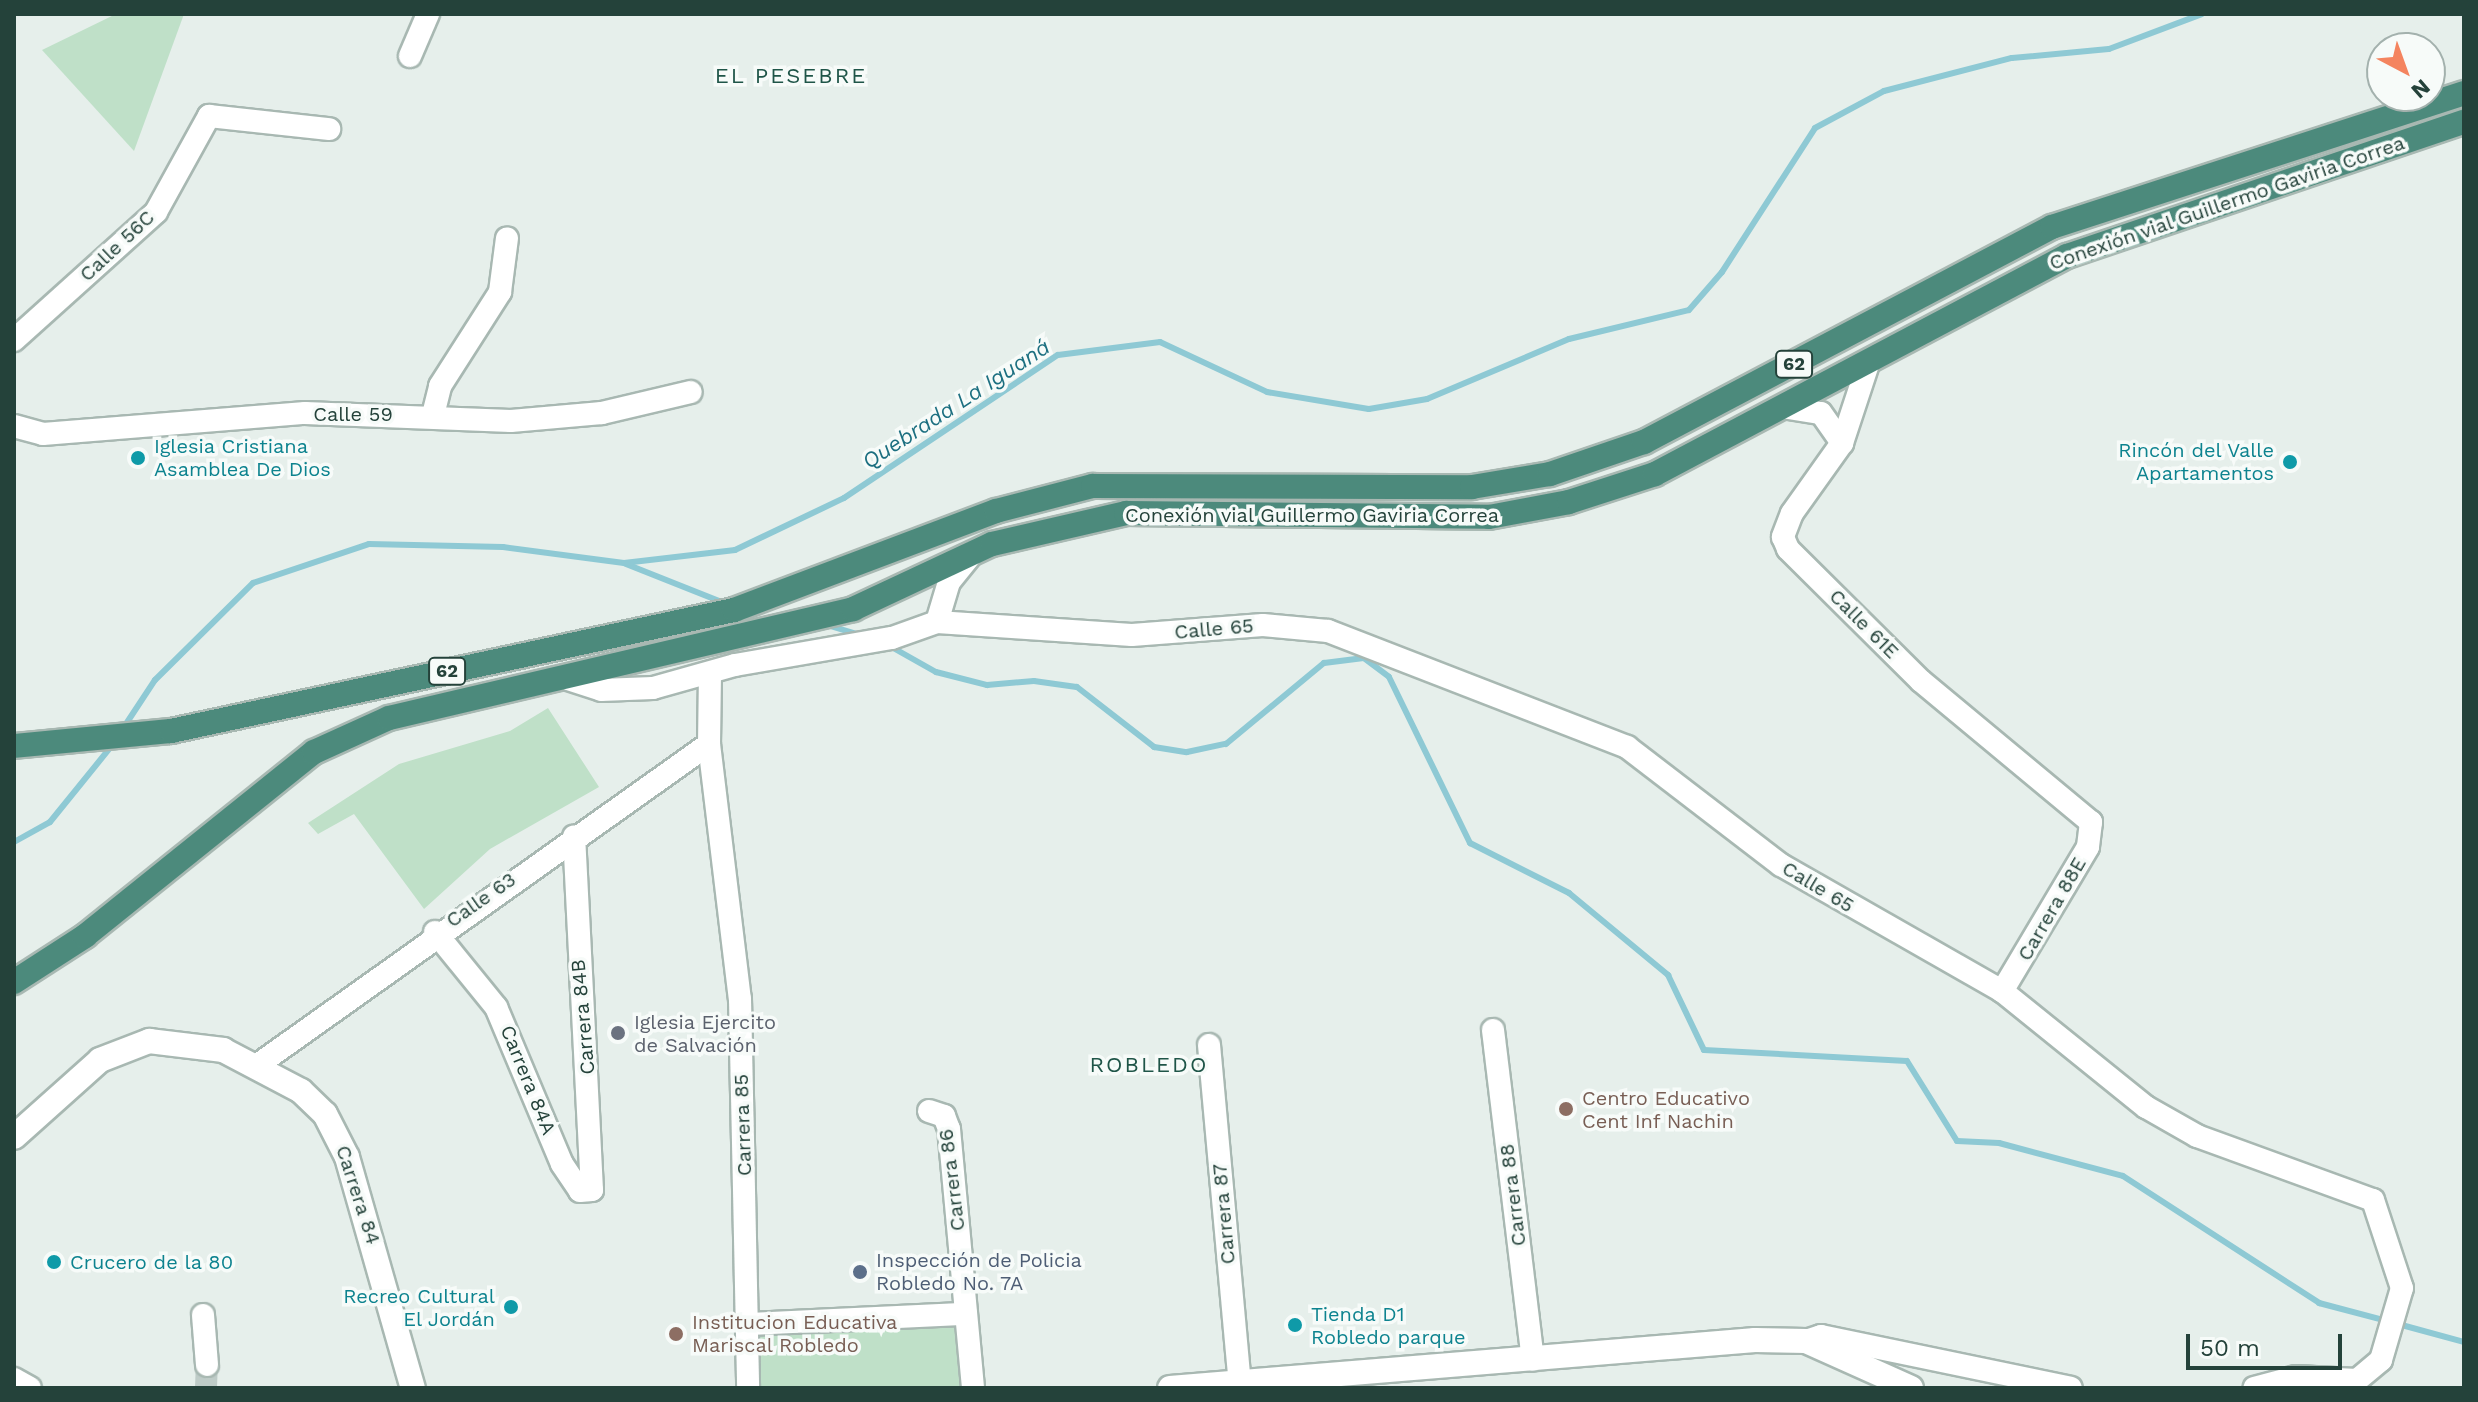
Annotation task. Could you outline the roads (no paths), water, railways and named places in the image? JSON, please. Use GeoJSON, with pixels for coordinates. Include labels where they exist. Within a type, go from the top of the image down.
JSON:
{"type":"FeatureCollection","features":[{"type":"Feature","properties":{"kind":"highway","name":"Conexión vial Guillermo Gaviria Correa"},"geometry":{"type":"LineString","coordinates":[[14,746],[235,717],[659,626],[793,588],[996,511],[1093,486],[1472,487],[1582,465],[1644,442],[2052,227],[2464,93]]}},
{"type":"Feature","properties":{"kind":"highway","name":"Conexión vial Guillermo Gaviria Correa"},"geometry":{"type":"LineString","coordinates":[[85,936],[347,733],[494,689],[568,679],[790,621],[853,609],[974,551],[1126,513],[1517,513],[1655,474],[1788,408],[2067,256],[2464,122]]}},
{"type":"Feature","properties":{"kind":"highway"},"geometry":{"type":"LineString","coordinates":[[14,965],[85,936]]}},
{"type":"Feature","properties":{"kind":"highway","name":"62"},"geometry":{"type":"LineString","coordinates":[[14,982],[85,936]]}},
{"type":"Feature","properties":{"kind":"main road","name":"Carrera 84"},"geometry":{"type":"LineString","coordinates":[[14,1137],[91,1066],[138,1043],[198,1044],[259,1064],[310,1097],[339,1138],[413,1388]]}},
{"type":"Feature","properties":{"kind":"main road"},"geometry":{"type":"LineString","coordinates":[[1170,1388],[1806,1341],[1911,1388]]}},
{"type":"Feature","properties":{"kind":"street"},"geometry":{"type":"LineString","coordinates":[[410,56],[428,14]]}},
{"type":"Feature","properties":{"kind":"street","name":"Calle 56C"},"geometry":{"type":"LineString","coordinates":[[14,340],[156,212],[209,116],[329,129]]}},
{"type":"Feature","properties":{"kind":"street"},"geometry":{"type":"LineString","coordinates":[[433,415],[440,386],[500,292],[507,238]]}},
{"type":"Feature","properties":{"kind":"street","name":"Calle 61E"},"geometry":{"type":"LineString","coordinates":[[1868,364],[1842,443],[1792,513],[1783,537],[1788,549],[2009,761],[2091,822]]}},
{"type":"Feature","properties":{"kind":"street","name":"Calle 59"},"geometry":{"type":"LineString","coordinates":[[14,426],[43,434],[244,416],[433,415],[511,421],[602,413],[691,392]]}},
{"type":"Feature","properties":{"kind":"street"},"geometry":{"type":"LineString","coordinates":[[1788,408],[1821,413],[1842,443]]}},
{"type":"Feature","properties":{"kind":"street"},"geometry":{"type":"LineString","coordinates":[[568,679],[614,690],[867,643],[937,622],[949,582],[974,551]]}},
{"type":"Feature","properties":{"kind":"street","name":"Calle 65"},"geometry":{"type":"LineString","coordinates":[[937,622],[1132,635],[1286,626],[1356,639],[1609,738],[1781,865],[2002,991],[2087,1064],[2185,1129],[2368,1195],[2400,1270],[2400,1298],[2385,1351],[2357,1380],[2296,1377],[2254,1388]]}},
{"type":"Feature","properties":{"kind":"street","name":"Carrera 85"},"geometry":{"type":"LineString","coordinates":[[710,673],[709,744],[740,999],[750,1324],[748,1388]]}},
{"type":"Feature","properties":{"kind":"street","name":"Calle 63"},"geometry":{"type":"LineString","coordinates":[[259,1064],[435,932],[709,744]]}},
{"type":"Feature","properties":{"kind":"street","name":"Carrera 88E"},"geometry":{"type":"LineString","coordinates":[[2002,991],[2091,841],[2091,822]]}},
{"type":"Feature","properties":{"kind":"street","name":"Carrera 84B"},"geometry":{"type":"LineString","coordinates":[[574,836],[596,1174],[585,1194]]}},
{"type":"Feature","properties":{"kind":"street","name":"Carrera 84A"},"geometry":{"type":"LineString","coordinates":[[435,932],[511,1033],[562,1164],[585,1194]]}},
{"type":"Feature","properties":{"kind":"street","name":"Carrera 88"},"geometry":{"type":"LineString","coordinates":[[1493,1030],[1533,1360]]}},
{"type":"Feature","properties":{"kind":"street","name":"Carrera 87"},"geometry":{"type":"LineString","coordinates":[[1209,1045],[1240,1383]]}},
{"type":"Feature","properties":{"kind":"street","name":"Carrera 86"},"geometry":{"type":"LineString","coordinates":[[936,1113],[966,1314],[973,1388]]}},
{"type":"Feature","properties":{"kind":"street"},"geometry":{"type":"LineString","coordinates":[[750,1324],[966,1314]]}},
{"type":"Feature","properties":{"kind":"street"},"geometry":{"type":"LineString","coordinates":[[203,1315],[207,1365]]}},
{"type":"Feature","properties":{"kind":"street"},"geometry":{"type":"LineString","coordinates":[[1806,1341],[1821,1336],[2071,1388]]}},
{"type":"Feature","properties":{"kind":"street"},"geometry":{"type":"LineString","coordinates":[[14,1379],[30,1388]]}},
{"type":"Feature","properties":{"kind":"waterway","name":"Quebrada La Iguaná"},"geometry":{"type":"LineString","coordinates":[[122,730],[155,680],[253,583],[369,544],[503,547],[624,563],[735,550],[844,498],[1058,355],[1160,342],[1267,392],[1369,409],[1427,399],[1569,339],[1689,310],[1722,272],[1815,128],[1884,91],[2012,58],[2109,49],[2202,14]]}},
{"type":"Feature","properties":{"kind":"waterway"},"geometry":{"type":"LineString","coordinates":[[626,564],[724,603]]}},
{"type":"Feature","properties":{"kind":"waterway"},"geometry":{"type":"LineString","coordinates":[[827,625],[859,635]]}},
{"type":"Feature","properties":{"kind":"waterway"},"geometry":{"type":"LineString","coordinates":[[888,645],[936,672],[987,685],[1034,681],[1077,687],[1154,747],[1187,752],[1226,744],[1324,663],[1364,658],[1389,677],[1470,843],[1569,893],[1668,975],[1704,1050],[1907,1061],[1957,1141],[1999,1143],[2123,1176],[2319,1303],[2387,1321]]}},
{"type":"Feature","properties":{"kind":"waterway","name":"Quebrada La Iguaná"},"geometry":{"type":"LineString","coordinates":[[14,842],[50,822],[114,743]]}},
{"type":"Feature","properties":{"kind":"waterway"},"geometry":{"type":"LineString","coordinates":[[2398,1324],[2464,1342]]}},
{"type":"Feature","properties":{"kind":"tunnel"},"geometry":{"type":"LineString","coordinates":[[206,1388],[207,1365]]}},
{"type":"Feature","properties":{"kind":"place","name":"Iglesia Cristiana Asamblea De Dios"},"geometry":{"type":"Point","coordinates":[138,458]}},
{"type":"Feature","properties":{"kind":"place","name":"Rincón del Valle Apartamentos"},"geometry":{"type":"Point","coordinates":[2290,462]}},
{"type":"Feature","properties":{"kind":"place","name":"Iglesia Ejercito de Salvación"},"geometry":{"type":"Point","coordinates":[618,1033]}},
{"type":"Feature","properties":{"kind":"place","name":"Centro Educativo Cent Inf Nachin"},"geometry":{"type":"Point","coordinates":[1566,1109]}},
{"type":"Feature","properties":{"kind":"place","name":"Crucero de la 80"},"geometry":{"type":"Point","coordinates":[54,1262]}},
{"type":"Feature","properties":{"kind":"place","name":"Inspección de Policia Robledo No. 7A"},"geometry":{"type":"Point","coordinates":[860,1272]}},
{"type":"Feature","properties":{"kind":"place","name":"Recreo Cultural El Jordán"},"geometry":{"type":"Point","coordinates":[511,1307]}},
{"type":"Feature","properties":{"kind":"place","name":"Tienda D1 Robledo parque"},"geometry":{"type":"Point","coordinates":[1295,1325]}},
{"type":"Feature","properties":{"kind":"place","name":"Institucion Educativa Mariscal Robledo"},"geometry":{"type":"Point","coordinates":[676,1334]}},
{"type":"Feature","properties":{"kind":"district","name":"EL PESEBRE"},"geometry":{"type":"Point","coordinates":[791,76]}},
{"type":"Feature","properties":{"kind":"district","name":"ROBLEDO"},"geometry":{"type":"Point","coordinates":[1149,1065]}}]}
